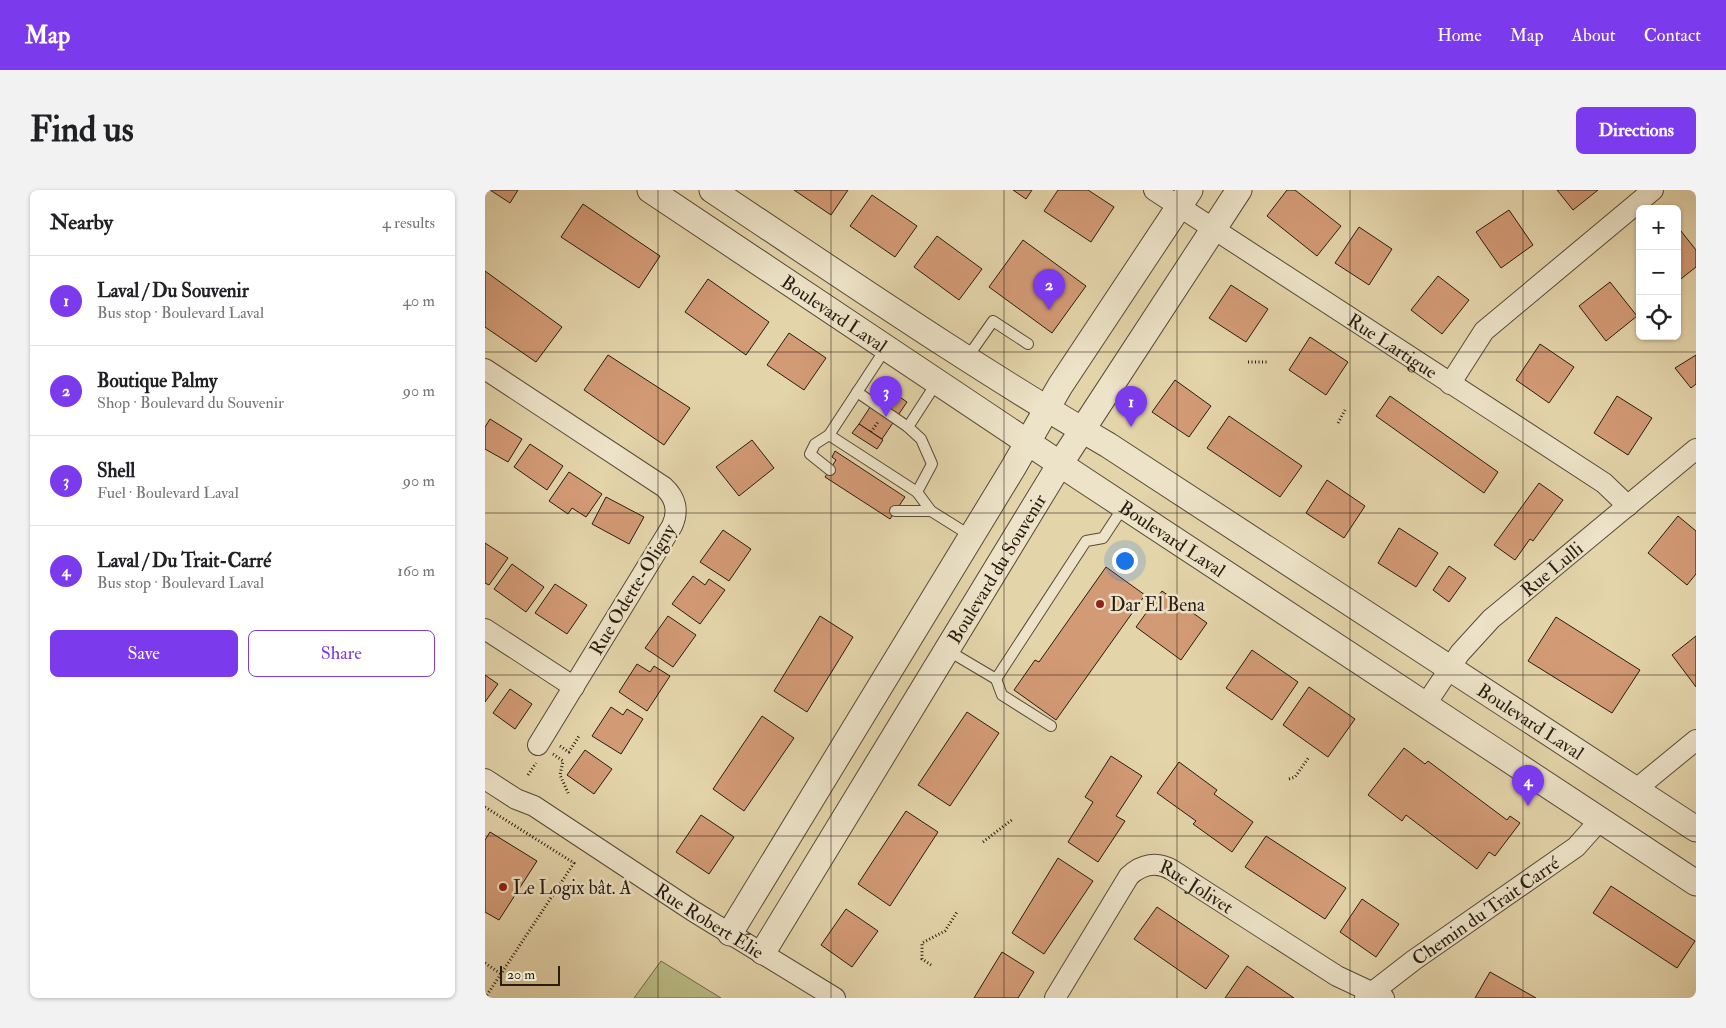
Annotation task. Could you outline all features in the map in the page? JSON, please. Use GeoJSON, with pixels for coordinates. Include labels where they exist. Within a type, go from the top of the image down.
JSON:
{"type":"FeatureCollection","features":[{"type":"Feature","properties":{"kind":"street","name":"Boulevard Laval"},"geometry":{"type":"LineString","coordinates":[[650,190],[1060,464],[1696,883]]}},
{"type":"Feature","properties":{"kind":"street","name":"Boulevard Laval"},"geometry":{"type":"LineString","coordinates":[[712,190],[967,359],[1082,430],[1696,829]]}},
{"type":"Feature","properties":{"kind":"street","name":"Rue Lartigue"},"geometry":{"type":"LineString","coordinates":[[1154,190],[1184,198],[1213,228],[1604,483],[1627,506]]}},
{"type":"Feature","properties":{"kind":"street","name":"Boulevard du Souvenir"},"geometry":{"type":"LineString","coordinates":[[763,952],[1060,464],[1239,190]]}},
{"type":"Feature","properties":{"kind":"street"},"geometry":{"type":"LineString","coordinates":[[1450,384],[1484,331],[1653,190]]}},
{"type":"Feature","properties":{"kind":"street","name":"Boulevard du Souvenir"},"geometry":{"type":"LineString","coordinates":[[730,933],[1029,442],[1047,409],[1184,198]]}},
{"type":"Feature","properties":{"kind":"street","name":"Rue Odette-Oligny"},"geometry":{"type":"LineString","coordinates":[[485,369],[664,487],[671,494],[675,504],[676,516],[672,526],[574,687],[546,750]]}},
{"type":"Feature","properties":{"kind":"street","name":"Rue Lulli"},"geometry":{"type":"LineString","coordinates":[[1427,704],[1449,668],[1469,642],[1491,619],[1696,449]]}},
{"type":"Feature","properties":{"kind":"street"},"geometry":{"type":"LineString","coordinates":[[485,629],[574,687]]}},
{"type":"Feature","properties":{"kind":"street"},"geometry":{"type":"LineString","coordinates":[[1635,790],[1696,740]]}},
{"type":"Feature","properties":{"kind":"street","name":"Rue Robert Élie"},"geometry":{"type":"LineString","coordinates":[[485,779],[515,799],[534,806],[730,933],[835,998]]}},
{"type":"Feature","properties":{"kind":"street","name":"Chemin du Trait Carré"},"geometry":{"type":"LineString","coordinates":[[1374,996],[1576,847],[1601,819]]}},
{"type":"Feature","properties":{"kind":"street","name":"Rue Jolivet"},"geometry":{"type":"LineString","coordinates":[[1055,998],[1129,876],[1138,868],[1155,865],[1172,870],[1337,976],[1374,996]]}},
{"type":"Feature","properties":{"kind":"lane"},"geometry":{"type":"LineString","coordinates":[[967,359],[993,321],[1028,344]]}},
{"type":"Feature","properties":{"kind":"lane"},"geometry":{"type":"LineString","coordinates":[[830,470],[810,454],[815,444],[829,435],[886,347]]}},
{"type":"Feature","properties":{"kind":"lane"},"geometry":{"type":"LineString","coordinates":[[908,427],[938,381]]}},
{"type":"Feature","properties":{"kind":"lane"},"geometry":{"type":"LineString","coordinates":[[857,392],[908,427],[921,439],[932,464],[917,492]]}},
{"type":"Feature","properties":{"kind":"lane"},"geometry":{"type":"LineString","coordinates":[[829,435],[917,492],[931,511],[971,537]]}},
{"type":"Feature","properties":{"kind":"lane"},"geometry":{"type":"LineString","coordinates":[[997,679],[1087,541],[1103,538],[1125,506]]}},
{"type":"Feature","properties":{"kind":"lane"},"geometry":{"type":"LineString","coordinates":[[895,511],[931,511]]}},
{"type":"Feature","properties":{"kind":"lane"},"geometry":{"type":"LineString","coordinates":[[947,650],[997,679],[1002,695],[1051,726]]}},
{"type":"Feature","properties":{"kind":"path"},"geometry":{"type":"LineString","coordinates":[[1248,362],[1267,362]]}},
{"type":"Feature","properties":{"kind":"path"},"geometry":{"type":"LineString","coordinates":[[1338,423],[1345,410]]}},
{"type":"Feature","properties":{"kind":"path"},"geometry":{"type":"LineString","coordinates":[[546,750],[569,752],[579,736]]}},
{"type":"Feature","properties":{"kind":"path"},"geometry":{"type":"LineString","coordinates":[[529,775],[546,750]]}},
{"type":"Feature","properties":{"kind":"path"},"geometry":{"type":"LineString","coordinates":[[546,750],[563,760],[560,775],[569,795]]}},
{"type":"Feature","properties":{"kind":"path"},"geometry":{"type":"LineString","coordinates":[[1289,780],[1295,777],[1309,757]]}},
{"type":"Feature","properties":{"kind":"path"},"geometry":{"type":"LineString","coordinates":[[485,807],[573,863],[485,998]]}},
{"type":"Feature","properties":{"kind":"path"},"geometry":{"type":"LineString","coordinates":[[983,842],[1013,819]]}},
{"type":"Feature","properties":{"kind":"path"},"geometry":{"type":"LineString","coordinates":[[931,965],[922,959],[922,942],[945,931],[957,912]]}},
{"type":"Feature","properties":{"kind":"path"},"geometry":{"type":"LineString","coordinates":[[485,963],[501,974]]}},
{"type":"Feature","properties":{"kind":"green space"},"geometry":{"type":"Polygon","coordinates":[[[661,961],[721,998],[634,998],[661,961]]]}},
{"type":"Feature","properties":{"kind":"building"},"geometry":{"type":"Polygon","coordinates":[[[490,190],[518,190],[510,203],[490,190]]]}},
{"type":"Feature","properties":{"kind":"building"},"geometry":{"type":"Polygon","coordinates":[[[794,190],[848,190],[831,215],[794,190]]]}},
{"type":"Feature","properties":{"kind":"building"},"geometry":{"type":"Polygon","coordinates":[[[1013,190],[1032,190],[1026,199],[1013,190]]]}},
{"type":"Feature","properties":{"kind":"building"},"geometry":{"type":"Polygon","coordinates":[[[1058,190],[1088,190],[1114,207],[1091,242],[1044,211],[1058,190]]]}},
{"type":"Feature","properties":{"kind":"building"},"geometry":{"type":"Polygon","coordinates":[[[1287,190],[1295,190],[1341,226],[1317,256],[1267,216],[1287,190]]]}},
{"type":"Feature","properties":{"kind":"building"},"geometry":{"type":"Polygon","coordinates":[[[1557,190],[1598,190],[1573,210],[1557,190]]]}},
{"type":"Feature","properties":{"kind":"building"},"geometry":{"type":"Polygon","coordinates":[[[872,195],[917,226],[895,257],[850,226],[872,195]]]}},
{"type":"Feature","properties":{"kind":"building"},"geometry":{"type":"Polygon","coordinates":[[[583,204],[660,256],[639,288],[561,237],[583,204]]]}},
{"type":"Feature","properties":{"kind":"building"},"geometry":{"type":"Polygon","coordinates":[[[1509,210],[1533,245],[1501,268],[1476,232],[1509,210]]]}},
{"type":"Feature","properties":{"kind":"building"},"geometry":{"type":"Polygon","coordinates":[[[1359,227],[1392,249],[1369,285],[1335,263],[1359,227]]]}},
{"type":"Feature","properties":{"kind":"building"},"geometry":{"type":"Polygon","coordinates":[[[1681,231],[1696,250],[1696,267],[1681,279],[1681,231]]]}},
{"type":"Feature","properties":{"kind":"building"},"geometry":{"type":"Polygon","coordinates":[[[937,236],[982,269],[959,300],[914,267],[937,236]]]}},
{"type":"Feature","properties":{"kind":"building"},"geometry":{"type":"Polygon","coordinates":[[[1023,240],[1086,286],[1052,333],[989,287],[1023,240]]]}},
{"type":"Feature","properties":{"kind":"building"},"geometry":{"type":"Polygon","coordinates":[[[485,271],[562,327],[536,362],[485,327],[485,271]]]}},
{"type":"Feature","properties":{"kind":"building"},"geometry":{"type":"Polygon","coordinates":[[[1438,276],[1469,300],[1442,334],[1411,310],[1438,276]]]}},
{"type":"Feature","properties":{"kind":"building"},"geometry":{"type":"Polygon","coordinates":[[[708,279],[769,322],[746,355],[685,312],[708,279]]]}},
{"type":"Feature","properties":{"kind":"building"},"geometry":{"type":"Polygon","coordinates":[[[1610,282],[1636,317],[1606,341],[1579,306],[1610,282]]]}},
{"type":"Feature","properties":{"kind":"building"},"geometry":{"type":"Polygon","coordinates":[[[1231,285],[1268,309],[1246,342],[1209,318],[1231,285]]]}},
{"type":"Feature","properties":{"kind":"building"},"geometry":{"type":"Polygon","coordinates":[[[789,333],[826,358],[804,390],[767,365],[789,333]]]}},
{"type":"Feature","properties":{"kind":"building"},"geometry":{"type":"Polygon","coordinates":[[[1310,337],[1348,362],[1326,395],[1289,370],[1310,337]]]}},
{"type":"Feature","properties":{"kind":"building"},"geometry":{"type":"Polygon","coordinates":[[[1540,344],[1574,367],[1549,403],[1516,380],[1540,344]]]}},
{"type":"Feature","properties":{"kind":"building"},"geometry":{"type":"Polygon","coordinates":[[[608,355],[690,408],[664,445],[584,390],[608,355]]]}},
{"type":"Feature","properties":{"kind":"building"},"geometry":{"type":"Polygon","coordinates":[[[1696,355],[1696,384],[1691,388],[1675,368],[1696,355]]]}},
{"type":"Feature","properties":{"kind":"building"},"geometry":{"type":"Polygon","coordinates":[[[1175,380],[1211,406],[1189,437],[1152,412],[1175,380]]]}},
{"type":"Feature","properties":{"kind":"building"},"geometry":{"type":"Polygon","coordinates":[[[884,386],[907,402],[882,439],[859,424],[884,386]]]}},
{"type":"Feature","properties":{"kind":"building"},"geometry":{"type":"Polygon","coordinates":[[[1390,396],[1498,472],[1484,493],[1376,416],[1390,396]]]}},
{"type":"Feature","properties":{"kind":"building"},"geometry":{"type":"Polygon","coordinates":[[[1617,396],[1652,418],[1628,455],[1594,433],[1617,396]]]}},
{"type":"Feature","properties":{"kind":"building"},"geometry":{"type":"Polygon","coordinates":[[[1229,416],[1302,466],[1280,497],[1207,448],[1229,416]]]}},
{"type":"Feature","properties":{"kind":"building"},"geometry":{"type":"Polygon","coordinates":[[[490,419],[522,439],[508,462],[485,449],[485,427],[490,419]]]}},
{"type":"Feature","properties":{"kind":"building"},"geometry":{"type":"Polygon","coordinates":[[[859,424],[883,440],[877,449],[852,433],[859,424]]]}},
{"type":"Feature","properties":{"kind":"building"},"geometry":{"type":"Polygon","coordinates":[[[752,440],[774,468],[739,496],[716,467],[752,440]]]}},
{"type":"Feature","properties":{"kind":"building"},"geometry":{"type":"Polygon","coordinates":[[[530,444],[563,466],[547,490],[514,467],[530,444]]]}},
{"type":"Feature","properties":{"kind":"building"},"geometry":{"type":"Polygon","coordinates":[[[835,451],[905,497],[890,519],[825,477],[836,460],[832,457],[835,451]]]}},
{"type":"Feature","properties":{"kind":"building"},"geometry":{"type":"Polygon","coordinates":[[[569,472],[602,494],[586,517],[572,508],[568,514],[549,501],[569,472]]]}},
{"type":"Feature","properties":{"kind":"building"},"geometry":{"type":"Polygon","coordinates":[[[1327,480],[1365,506],[1344,538],[1306,513],[1327,480]]]}},
{"type":"Feature","properties":{"kind":"building"},"geometry":{"type":"Polygon","coordinates":[[[1539,483],[1563,500],[1533,541],[1530,539],[1515,560],[1494,545],[1539,483]]]}},
{"type":"Feature","properties":{"kind":"building"},"geometry":{"type":"Polygon","coordinates":[[[606,497],[644,517],[629,544],[592,524],[606,497]]]}},
{"type":"Feature","properties":{"kind":"building"},"geometry":{"type":"Polygon","coordinates":[[[1678,516],[1696,531],[1696,574],[1687,585],[1648,553],[1678,516]]]}},
{"type":"Feature","properties":{"kind":"building"},"geometry":{"type":"Polygon","coordinates":[[[1399,528],[1438,553],[1416,587],[1378,563],[1399,528]]]}},
{"type":"Feature","properties":{"kind":"building"},"geometry":{"type":"Polygon","coordinates":[[[723,530],[751,549],[729,581],[700,562],[723,530]]]}},
{"type":"Feature","properties":{"kind":"building"},"geometry":{"type":"Polygon","coordinates":[[[485,543],[508,558],[489,585],[485,583],[485,543]]]}},
{"type":"Feature","properties":{"kind":"building"},"geometry":{"type":"Polygon","coordinates":[[[512,564],[544,587],[526,612],[494,589],[512,564]]]}},
{"type":"Feature","properties":{"kind":"building"},"geometry":{"type":"Polygon","coordinates":[[[1449,566],[1466,578],[1449,602],[1433,590],[1449,566]]]}},
{"type":"Feature","properties":{"kind":"building"},"geometry":{"type":"Polygon","coordinates":[[[1106,567],[1145,595],[1056,720],[1014,690],[1035,660],[1039,662],[1106,567]]]}},
{"type":"Feature","properties":{"kind":"building"},"geometry":{"type":"Polygon","coordinates":[[[693,576],[705,585],[709,579],[725,590],[700,624],[672,604],[693,576]]]}},
{"type":"Feature","properties":{"kind":"building"},"geometry":{"type":"Polygon","coordinates":[[[555,584],[587,605],[567,634],[535,613],[555,584]]]}},
{"type":"Feature","properties":{"kind":"building"},"geometry":{"type":"Polygon","coordinates":[[[1162,591],[1207,623],[1181,660],[1136,627],[1162,591]]]}},
{"type":"Feature","properties":{"kind":"building"},"geometry":{"type":"Polygon","coordinates":[[[668,616],[696,635],[673,667],[645,648],[668,616]]]}},
{"type":"Feature","properties":{"kind":"building"},"geometry":{"type":"Polygon","coordinates":[[[820,616],[853,637],[807,712],[774,691],[820,616]]]}},
{"type":"Feature","properties":{"kind":"building"},"geometry":{"type":"Polygon","coordinates":[[[1556,617],[1640,670],[1612,713],[1528,661],[1556,617]]]}},
{"type":"Feature","properties":{"kind":"building"},"geometry":{"type":"Polygon","coordinates":[[[1696,636],[1696,687],[1672,655],[1696,636]]]}},
{"type":"Feature","properties":{"kind":"building"},"geometry":{"type":"Polygon","coordinates":[[[1252,650],[1298,682],[1272,720],[1226,688],[1252,650]]]}},
{"type":"Feature","properties":{"kind":"building"},"geometry":{"type":"Polygon","coordinates":[[[637,664],[650,672],[654,666],[670,676],[647,711],[619,692],[637,664]]]}},
{"type":"Feature","properties":{"kind":"building"},"geometry":{"type":"Polygon","coordinates":[[[485,675],[498,684],[485,702],[485,675]]]}},
{"type":"Feature","properties":{"kind":"building"},"geometry":{"type":"Polygon","coordinates":[[[1309,687],[1355,719],[1328,757],[1283,725],[1309,687]]]}},
{"type":"Feature","properties":{"kind":"building"},"geometry":{"type":"Polygon","coordinates":[[[510,689],[532,704],[515,729],[493,713],[510,689]]]}},
{"type":"Feature","properties":{"kind":"building"},"geometry":{"type":"Polygon","coordinates":[[[611,707],[623,715],[627,709],[643,719],[621,754],[592,736],[611,707]]]}},
{"type":"Feature","properties":{"kind":"building"},"geometry":{"type":"Polygon","coordinates":[[[967,712],[999,733],[950,806],[918,785],[967,712]]]}},
{"type":"Feature","properties":{"kind":"building"},"geometry":{"type":"Polygon","coordinates":[[[762,716],[794,738],[744,811],[713,789],[762,716]]]}},
{"type":"Feature","properties":{"kind":"building"},"geometry":{"type":"Polygon","coordinates":[[[1404,748],[1425,764],[1428,761],[1507,820],[1510,816],[1520,823],[1495,856],[1489,852],[1477,869],[1406,815],[1402,821],[1368,795],[1404,748]]]}},
{"type":"Feature","properties":{"kind":"building"},"geometry":{"type":"Polygon","coordinates":[[[585,750],[612,769],[594,794],[567,775],[585,750]]]}},
{"type":"Feature","properties":{"kind":"building"},"geometry":{"type":"Polygon","coordinates":[[[1111,756],[1142,776],[1116,816],[1125,821],[1098,862],[1068,842],[1093,802],[1085,797],[1111,756]]]}},
{"type":"Feature","properties":{"kind":"building"},"geometry":{"type":"Polygon","coordinates":[[[1179,762],[1217,790],[1214,794],[1253,822],[1232,852],[1193,824],[1196,821],[1157,793],[1179,762]]]}},
{"type":"Feature","properties":{"kind":"building"},"geometry":{"type":"Polygon","coordinates":[[[906,811],[938,832],[890,906],[858,884],[906,811]]]}},
{"type":"Feature","properties":{"kind":"building"},"geometry":{"type":"Polygon","coordinates":[[[701,815],[734,837],[709,874],[676,852],[701,815]]]}},
{"type":"Feature","properties":{"kind":"building","name":"Le Logix bât. A"},"geometry":{"type":"Polygon","coordinates":[[[490,832],[537,861],[499,920],[485,912],[485,840],[490,832]]]}},
{"type":"Feature","properties":{"kind":"building"},"geometry":{"type":"Polygon","coordinates":[[[1266,836],[1346,888],[1325,919],[1245,867],[1266,836]]]}},
{"type":"Feature","properties":{"kind":"building"},"geometry":{"type":"Polygon","coordinates":[[[1058,858],[1093,881],[1044,954],[1012,933],[1058,858]]]}},
{"type":"Feature","properties":{"kind":"building"},"geometry":{"type":"Polygon","coordinates":[[[1611,886],[1695,941],[1677,968],[1593,913],[1611,886]]]}},
{"type":"Feature","properties":{"kind":"building"},"geometry":{"type":"Polygon","coordinates":[[[1362,899],[1399,924],[1376,957],[1340,932],[1362,899]]]}},
{"type":"Feature","properties":{"kind":"building"},"geometry":{"type":"Polygon","coordinates":[[[1157,907],[1229,956],[1206,989],[1134,939],[1157,907]]]}},
{"type":"Feature","properties":{"kind":"building"},"geometry":{"type":"Polygon","coordinates":[[[846,909],[878,931],[852,967],[821,945],[846,909]]]}},
{"type":"Feature","properties":{"kind":"building"},"geometry":{"type":"Polygon","coordinates":[[[1002,952],[1034,972],[1018,998],[974,998],[1002,952]]]}},
{"type":"Feature","properties":{"kind":"building"},"geometry":{"type":"Polygon","coordinates":[[[1247,966],[1294,998],[1225,998],[1247,966]]]}},
{"type":"Feature","properties":{"kind":"building"},"geometry":{"type":"Polygon","coordinates":[[[1490,972],[1536,998],[1475,998],[1490,972]]]}},
{"type":"Feature","properties":{"kind":"place","name":"Boutique Palmy"},"geometry":{"type":"Point","coordinates":[1049,310]}},
{"type":"Feature","properties":{"kind":"place","name":"Shell"},"geometry":{"type":"Point","coordinates":[886,417]}},
{"type":"Feature","properties":{"kind":"place","name":"Laval / Du Souvenir"},"geometry":{"type":"Point","coordinates":[1131,427]}},
{"type":"Feature","properties":{"kind":"place","name":"Dar El Bena"},"geometry":{"type":"Point","coordinates":[1100,604]}},
{"type":"Feature","properties":{"kind":"place","name":"Laval / Du Trait-Carré"},"geometry":{"type":"Point","coordinates":[1528,806]}},
{"type":"Feature","properties":{"kind":"place","name":"Le Logix bât. A"},"geometry":{"type":"Point","coordinates":[503,887]}}]}
